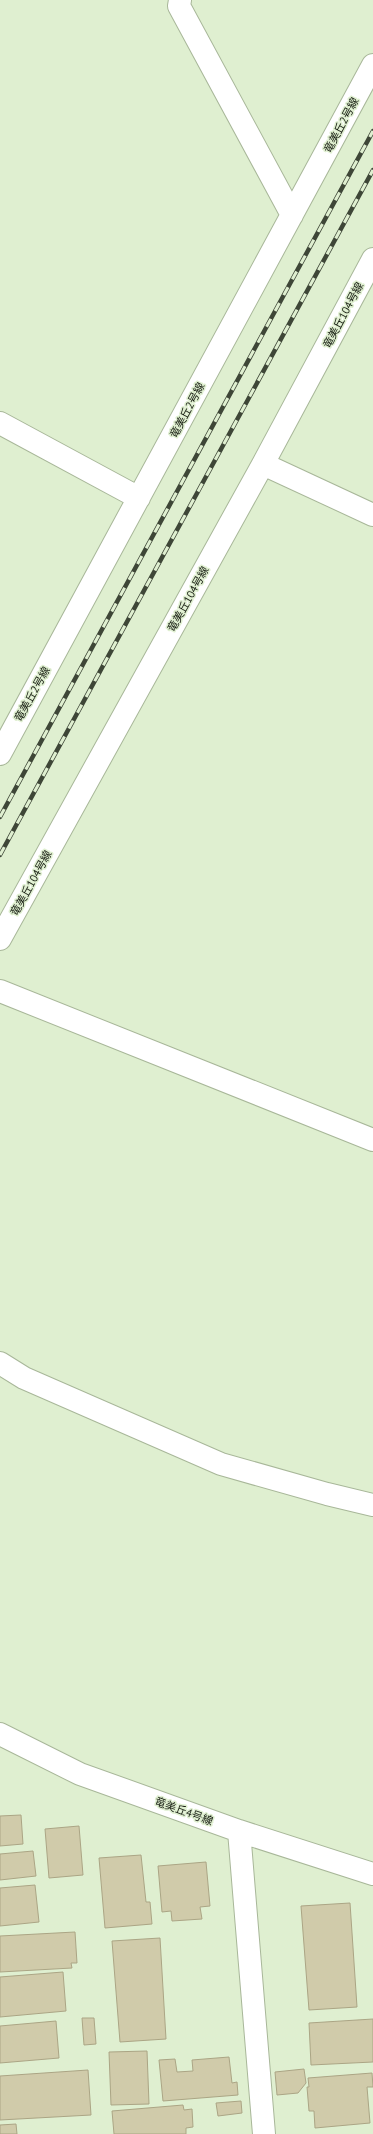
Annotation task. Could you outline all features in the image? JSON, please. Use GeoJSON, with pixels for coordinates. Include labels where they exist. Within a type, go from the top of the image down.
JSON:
{"type":"FeatureCollection","features":[{"type":"Feature","properties":{"kind":"street"},"geometry":{"type":"LineString","coordinates":[[180,0],[179,6],[292,215]]}},
{"type":"Feature","properties":{"kind":"street","name":"竜美丘2号線"},"geometry":{"type":"LineString","coordinates":[[0,754],[373,65]]}},
{"type":"Feature","properties":{"kind":"street","name":"竜美丘104号線"},"geometry":{"type":"LineString","coordinates":[[0,938],[263,464],[373,259]]}},
{"type":"Feature","properties":{"kind":"street"},"geometry":{"type":"LineString","coordinates":[[0,423],[139,498]]}},
{"type":"Feature","properties":{"kind":"street"},"geometry":{"type":"LineString","coordinates":[[263,464],[373,515]]}},
{"type":"Feature","properties":{"kind":"street"},"geometry":{"type":"LineString","coordinates":[[0,991],[373,1140]]}},
{"type":"Feature","properties":{"kind":"street"},"geometry":{"type":"LineString","coordinates":[[0,1363],[24,1378],[221,1464],[327,1494],[373,1505]]}},
{"type":"Feature","properties":{"kind":"street","name":"竜美丘4号線"},"geometry":{"type":"LineString","coordinates":[[0,1734],[80,1774],[239,1831],[373,1874]]}},
{"type":"Feature","properties":{"kind":"street"},"geometry":{"type":"LineString","coordinates":[[239,1831],[264,2134]]}},
{"type":"Feature","properties":{"kind":"building"},"geometry":{"type":"Polygon","coordinates":[[[21,1815],[23,1844],[0,1846],[0,1816],[21,1815]]]}},
{"type":"Feature","properties":{"kind":"building"},"geometry":{"type":"Polygon","coordinates":[[[79,1826],[83,1875],[49,1878],[45,1829],[79,1826]]]}},
{"type":"Feature","properties":{"kind":"building"},"geometry":{"type":"Polygon","coordinates":[[[33,1851],[36,1876],[0,1880],[0,1854],[33,1851]]]}},
{"type":"Feature","properties":{"kind":"building"},"geometry":{"type":"Polygon","coordinates":[[[141,1855],[146,1902],[150,1902],[152,1924],[105,1928],[99,1858],[141,1855]]]}},
{"type":"Feature","properties":{"kind":"building"},"geometry":{"type":"Polygon","coordinates":[[[206,1862],[210,1906],[200,1907],[202,1919],[172,1921],[171,1911],[162,1912],[158,1866],[206,1862]]]}},
{"type":"Feature","properties":{"kind":"building"},"geometry":{"type":"Polygon","coordinates":[[[35,1885],[39,1922],[0,1926],[0,1888],[35,1885]]]}},
{"type":"Feature","properties":{"kind":"building"},"geometry":{"type":"Polygon","coordinates":[[[350,1903],[357,2007],[309,2010],[301,1906],[350,1903]]]}},
{"type":"Feature","properties":{"kind":"building"},"geometry":{"type":"Polygon","coordinates":[[[75,1932],[77,1963],[71,1963],[72,1968],[0,1972],[0,1936],[75,1932]]]}},
{"type":"Feature","properties":{"kind":"building"},"geometry":{"type":"Polygon","coordinates":[[[160,1938],[166,2039],[120,2042],[112,1941],[160,1938]]]}},
{"type":"Feature","properties":{"kind":"building"},"geometry":{"type":"Polygon","coordinates":[[[63,1972],[66,2011],[0,2017],[0,1977],[63,1972]]]}},
{"type":"Feature","properties":{"kind":"building"},"geometry":{"type":"Polygon","coordinates":[[[82,2018],[94,2018],[96,2044],[84,2045],[82,2018]]]}},
{"type":"Feature","properties":{"kind":"building"},"geometry":{"type":"Polygon","coordinates":[[[373,2019],[373,2062],[311,2065],[309,2023],[373,2019]]]}},
{"type":"Feature","properties":{"kind":"building"},"geometry":{"type":"Polygon","coordinates":[[[56,2021],[59,2058],[0,2063],[0,2026],[56,2021]]]}},
{"type":"Feature","properties":{"kind":"building"},"geometry":{"type":"Polygon","coordinates":[[[147,2051],[149,2104],[111,2105],[109,2052],[147,2051]]]}},
{"type":"Feature","properties":{"kind":"building"},"geometry":{"type":"Polygon","coordinates":[[[229,2057],[232,2083],[237,2082],[238,2095],[163,2101],[159,2060],[175,2059],[177,2072],[193,2071],[192,2060],[229,2057]]]}},
{"type":"Feature","properties":{"kind":"building"},"geometry":{"type":"Polygon","coordinates":[[[304,2069],[306,2083],[298,2093],[277,2095],[275,2072],[304,2069]]]}},
{"type":"Feature","properties":{"kind":"building"},"geometry":{"type":"Polygon","coordinates":[[[88,2070],[91,2115],[0,2120],[0,2076],[88,2070]]]}},
{"type":"Feature","properties":{"kind":"building"},"geometry":{"type":"Polygon","coordinates":[[[372,2073],[373,2087],[367,2087],[370,2123],[315,2128],[314,2111],[309,2111],[307,2087],[309,2087],[308,2078],[372,2073]]]}},
{"type":"Feature","properties":{"kind":"building"},"geometry":{"type":"Polygon","coordinates":[[[241,2101],[242,2113],[218,2116],[216,2103],[241,2101]]]}},
{"type":"Feature","properties":{"kind":"building"},"geometry":{"type":"Polygon","coordinates":[[[183,2105],[184,2110],[192,2109],[193,2127],[186,2128],[186,2134],[114,2134],[112,2111],[183,2105]]]}},
{"type":"Feature","properties":{"kind":"building"},"geometry":{"type":"Polygon","coordinates":[[[16,2124],[17,2134],[0,2134],[0,2125],[16,2124]]]}},
{"type":"Feature","properties":{"kind":"railway"},"geometry":{"type":"LineString","coordinates":[[0,817],[373,131]]}},
{"type":"Feature","properties":{"kind":"railway"},"geometry":{"type":"LineString","coordinates":[[0,855],[373,170]]}}]}
